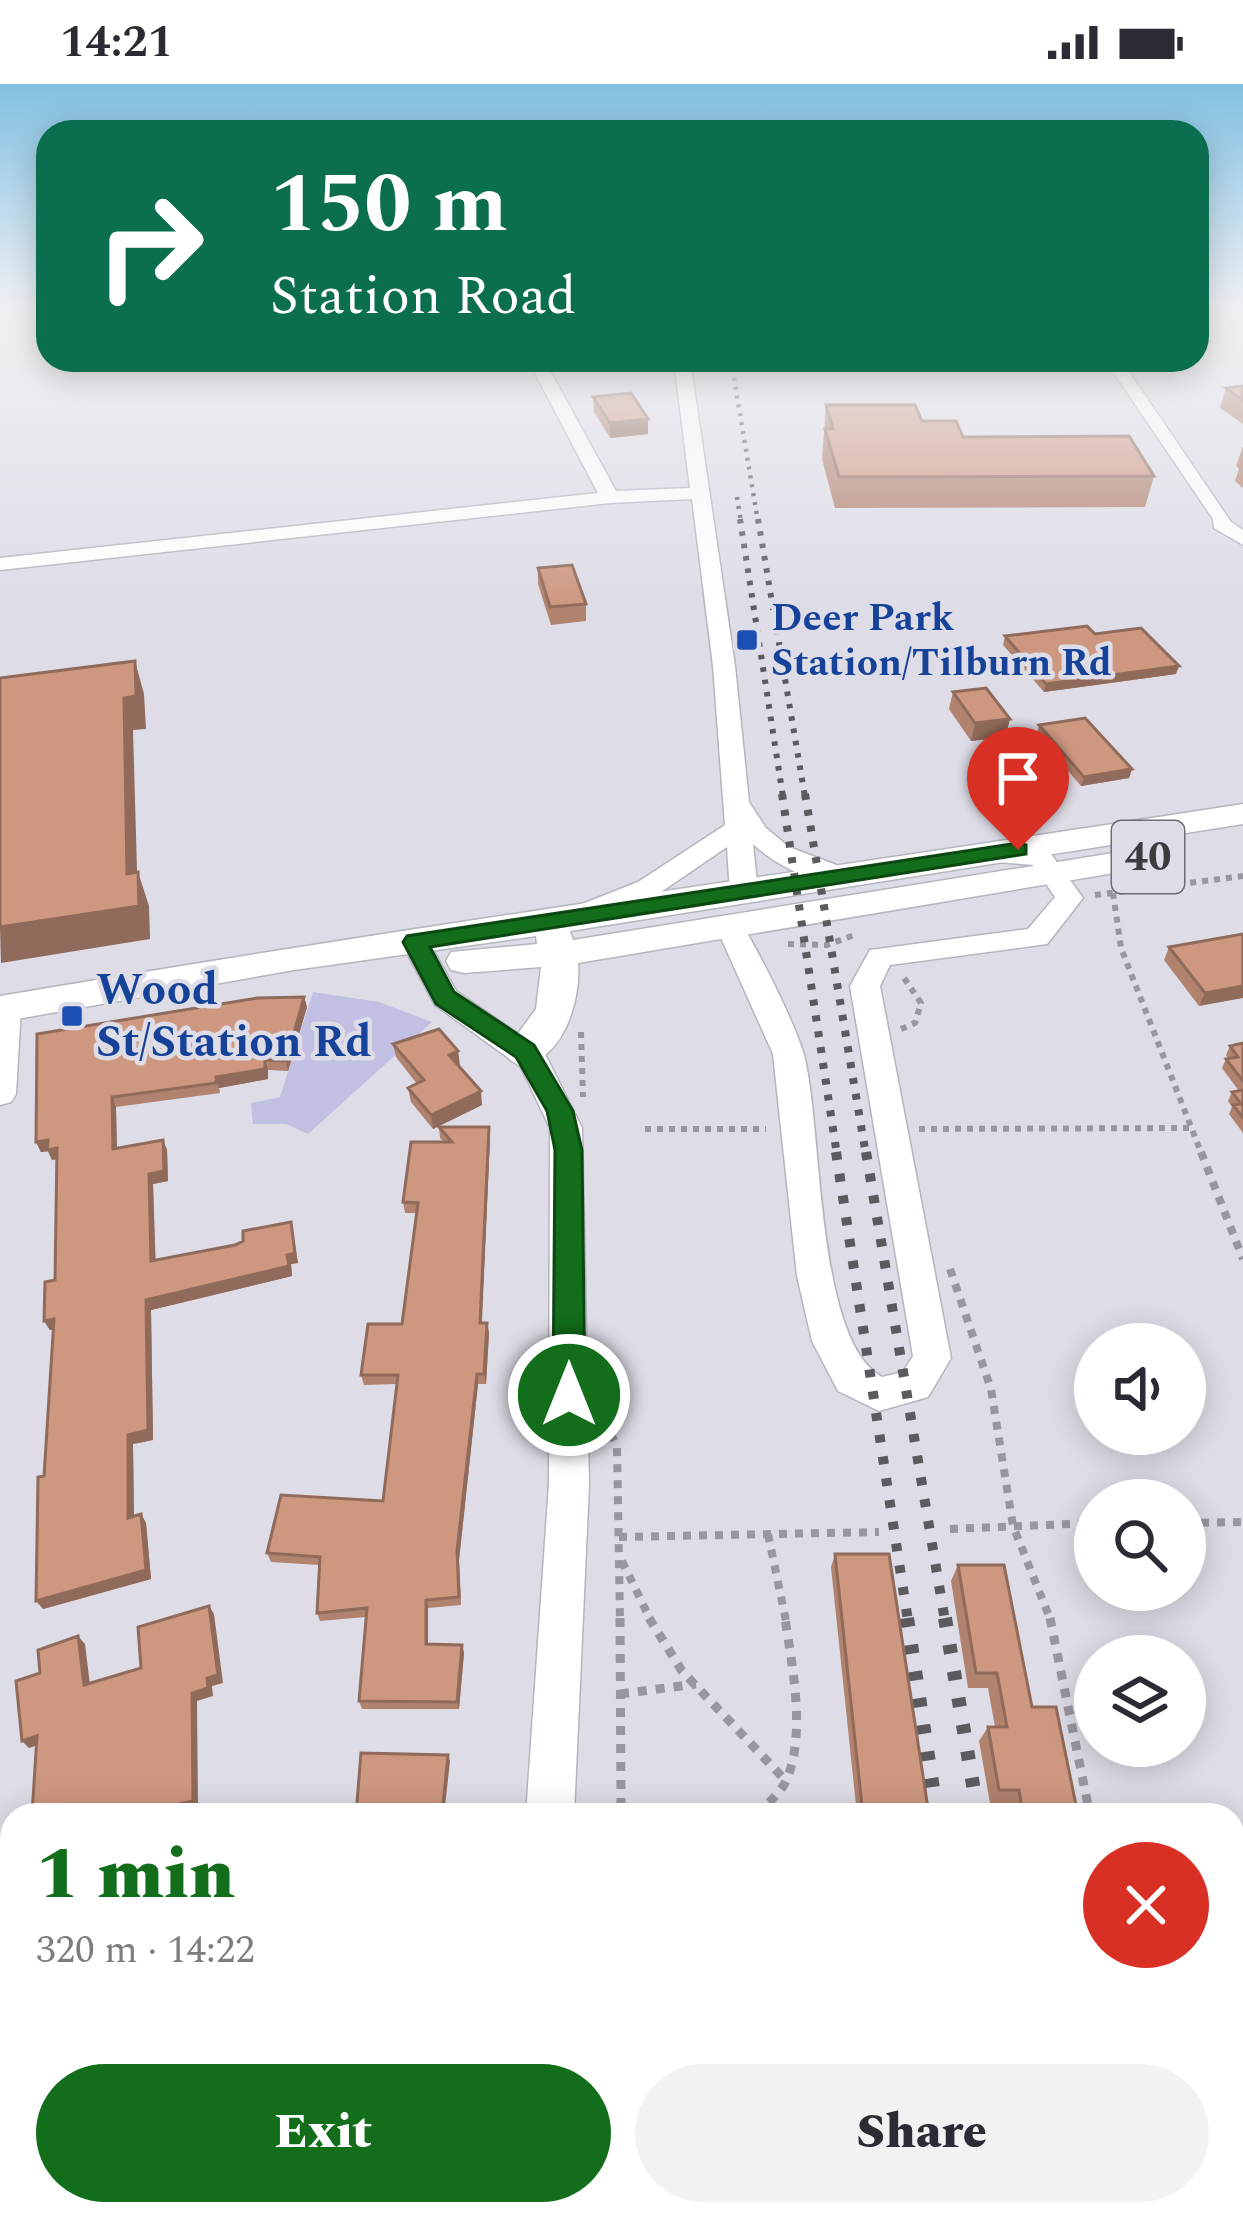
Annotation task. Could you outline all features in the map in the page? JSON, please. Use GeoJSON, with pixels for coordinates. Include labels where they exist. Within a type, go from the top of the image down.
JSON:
{"type":"FeatureCollection","features":[{"type":"Feature","properties":{"kind":"main road","name":"40"},"geometry":{"type":"LineString","coordinates":[[3,1009],[200,976],[554,939],[810,929],[1061,886],[1216,836],[1243,814]]}},
{"type":"Feature","properties":{"kind":"main road","name":"40"},"geometry":{"type":"LineString","coordinates":[[554,939],[744,892],[974,856],[1216,836]]}},
{"type":"Feature","properties":{"kind":"main road"},"geometry":{"type":"LineString","coordinates":[[744,892],[810,929]]}},
{"type":"Feature","properties":{"kind":"main road"},"geometry":{"type":"LineString","coordinates":[[731,929],[743,907],[744,892]]}},
{"type":"Feature","properties":{"kind":"main road"},"geometry":{"type":"LineString","coordinates":[[525,1051],[557,1015],[554,939]]}},
{"type":"Feature","properties":{"kind":"street"},"geometry":{"type":"LineString","coordinates":[[562,409],[610,497]]}},
{"type":"Feature","properties":{"kind":"street"},"geometry":{"type":"LineString","coordinates":[[689,409],[744,892]]}},
{"type":"Feature","properties":{"kind":"street"},"geometry":{"type":"LineString","coordinates":[[1147,409],[1228,532],[1243,535]]}},
{"type":"Feature","properties":{"kind":"street"},"geometry":{"type":"LineString","coordinates":[[0,564],[610,497],[701,494]]}},
{"type":"Feature","properties":{"kind":"street"},"geometry":{"type":"LineString","coordinates":[[736,815],[776,853],[842,877]]}},
{"type":"Feature","properties":{"kind":"street"},"geometry":{"type":"LineString","coordinates":[[554,939],[648,888],[736,815]]}},
{"type":"Feature","properties":{"kind":"street"},"geometry":{"type":"LineString","coordinates":[[731,929],[788,1054],[814,1276],[830,1342],[851,1379],[879,1394],[915,1385],[932,1358],[909,1133],[865,986],[880,957],[1037,937],[1061,886],[1033,850],[974,856]]}},
{"type":"Feature","properties":{"kind":"street"},"geometry":{"type":"LineString","coordinates":[[419,953],[445,998],[525,1051],[560,1111],[569,1150],[569,1484],[551,1803]]}},
{"type":"Feature","properties":{"kind":"street"},"geometry":{"type":"LineString","coordinates":[[0,1094],[3,1009]]}},
{"type":"Feature","properties":{"kind":"path"},"geometry":{"type":"LineString","coordinates":[[1061,886],[1113,893],[1243,876]]}},
{"type":"Feature","properties":{"kind":"path"},"geometry":{"type":"LineString","coordinates":[[1113,893],[1121,948],[1243,1259]]}},
{"type":"Feature","properties":{"kind":"path"},"geometry":{"type":"LineString","coordinates":[[810,929],[827,945],[866,931]]}},
{"type":"Feature","properties":{"kind":"path"},"geometry":{"type":"LineString","coordinates":[[846,938],[860,954],[898,971],[921,1003],[915,1023],[901,1028],[898,1043]]}},
{"type":"Feature","properties":{"kind":"path"},"geometry":{"type":"LineString","coordinates":[[909,1133],[1191,1127]]}},
{"type":"Feature","properties":{"kind":"path"},"geometry":{"type":"LineString","coordinates":[[645,1130],[797,1129]]}},
{"type":"Feature","properties":{"kind":"path"},"geometry":{"type":"LineString","coordinates":[[945,1258],[963,1296],[992,1389],[1013,1526],[1058,1635],[1066,1719],[1087,1803]]}},
{"type":"Feature","properties":{"kind":"path"},"geometry":{"type":"LineString","coordinates":[[619,1483],[621,1803]]}},
{"type":"Feature","properties":{"kind":"path"},"geometry":{"type":"LineString","coordinates":[[1206,1522],[1243,1522]]}},
{"type":"Feature","properties":{"kind":"path"},"geometry":{"type":"LineString","coordinates":[[950,1529],[1074,1524]]}},
{"type":"Feature","properties":{"kind":"path"},"geometry":{"type":"LineString","coordinates":[[619,1537],[879,1532]]}},
{"type":"Feature","properties":{"kind":"path"},"geometry":{"type":"LineString","coordinates":[[767,1803],[787,1782],[795,1743],[780,1572],[768,1534]]}},
{"type":"Feature","properties":{"kind":"path"},"geometry":{"type":"LineString","coordinates":[[619,1557],[637,1582],[656,1631],[696,1684],[787,1782]]}},
{"type":"Feature","properties":{"kind":"path"},"geometry":{"type":"LineString","coordinates":[[620,1694],[696,1684]]}},
{"type":"Feature","properties":{"kind":"shaded area"},"geometry":{"type":"Polygon","coordinates":[[[313,992],[379,1002],[432,1022],[308,1134],[286,1124],[253,1124],[251,1103],[280,1097],[313,992]]]}},
{"type":"Feature","properties":{"kind":"building"},"geometry":{"type":"Polygon","coordinates":[[[601,409],[641,409],[648,419],[610,423],[601,409]]]}},
{"type":"Feature","properties":{"kind":"building"},"geometry":{"type":"Polygon","coordinates":[[[827,409],[917,409],[922,421],[956,421],[963,437],[1129,436],[1154,476],[839,477],[825,429],[833,429],[827,409]]]}},
{"type":"Feature","properties":{"kind":"building"},"geometry":{"type":"Polygon","coordinates":[[[572,565],[586,604],[550,607],[538,568],[572,565]]]}},
{"type":"Feature","properties":{"kind":"building"},"geometry":{"type":"Polygon","coordinates":[[[1087,626],[1095,634],[1141,628],[1179,666],[1046,684],[1005,636],[1087,626]]]}},
{"type":"Feature","properties":{"kind":"building"},"geometry":{"type":"Polygon","coordinates":[[[135,661],[136,696],[124,698],[127,874],[138,872],[139,906],[0,927],[0,678],[135,661]]]}},
{"type":"Feature","properties":{"kind":"building"},"geometry":{"type":"Polygon","coordinates":[[[986,688],[1010,719],[975,723],[953,692],[986,688]]]}},
{"type":"Feature","properties":{"kind":"building"},"geometry":{"type":"Polygon","coordinates":[[[1085,718],[1132,769],[1084,777],[1039,725],[1085,718]]]}},
{"type":"Feature","properties":{"kind":"building"},"geometry":{"type":"Polygon","coordinates":[[[1243,934],[1243,986],[1205,993],[1169,947],[1243,934]]]}},
{"type":"Feature","properties":{"kind":"building"},"geometry":{"type":"Polygon","coordinates":[[[304,997],[286,1061],[265,1060],[265,1069],[216,1077],[216,1083],[112,1097],[113,1149],[163,1140],[164,1171],[149,1174],[151,1261],[235,1245],[243,1241],[243,1231],[291,1222],[295,1253],[287,1255],[289,1266],[146,1300],[148,1430],[128,1435],[128,1518],[141,1514],[146,1570],[36,1601],[38,1477],[44,1476],[54,1319],[44,1321],[45,1282],[55,1280],[57,1148],[47,1150],[48,1140],[36,1142],[37,1034],[257,998],[304,997]]]}},
{"type":"Feature","properties":{"kind":"building"},"geometry":{"type":"Polygon","coordinates":[[[439,1029],[458,1051],[449,1055],[481,1091],[431,1115],[408,1088],[424,1080],[393,1044],[439,1029]]]}},
{"type":"Feature","properties":{"kind":"building"},"geometry":{"type":"Polygon","coordinates":[[[1243,1043],[1243,1081],[1226,1059],[1238,1057],[1230,1046],[1243,1043]]]}},
{"type":"Feature","properties":{"kind":"building"},"geometry":{"type":"Polygon","coordinates":[[[1243,1090],[1243,1118],[1233,1105],[1241,1104],[1232,1092],[1243,1090]]]}},
{"type":"Feature","properties":{"kind":"building"},"geometry":{"type":"Polygon","coordinates":[[[439,1127],[489,1127],[480,1323],[487,1323],[484,1374],[477,1374],[457,1551],[459,1597],[426,1600],[426,1644],[462,1645],[457,1702],[359,1701],[367,1608],[317,1613],[320,1557],[267,1553],[281,1495],[383,1501],[398,1375],[361,1375],[368,1324],[402,1324],[418,1203],[403,1202],[411,1142],[452,1142],[439,1127]]]}},
{"type":"Feature","properties":{"kind":"building"},"geometry":{"type":"Polygon","coordinates":[[[835,1554],[889,1554],[927,1803],[862,1803],[835,1554]]]}},
{"type":"Feature","properties":{"kind":"building"},"geometry":{"type":"Polygon","coordinates":[[[958,1565],[1004,1565],[1032,1707],[1056,1707],[1076,1803],[1021,1803],[1019,1790],[999,1790],[988,1727],[1007,1727],[997,1673],[976,1673],[958,1565]]]}},
{"type":"Feature","properties":{"kind":"building"},"geometry":{"type":"Polygon","coordinates":[[[209,1606],[218,1675],[207,1678],[208,1688],[192,1693],[193,1801],[33,1803],[37,1736],[22,1741],[16,1681],[40,1673],[38,1650],[78,1636],[84,1685],[141,1668],[138,1627],[209,1606]]]}},
{"type":"Feature","properties":{"kind":"building"},"geometry":{"type":"Polygon","coordinates":[[[361,1753],[448,1755],[443,1803],[357,1803],[361,1753]]]}},
{"type":"Feature","properties":{"kind":"railway"},"geometry":{"type":"LineString","coordinates":[[739,409],[758,522]]}},
{"type":"Feature","properties":{"kind":"railway"},"geometry":{"type":"LineString","coordinates":[[737,497],[741,522]]}},
{"type":"Feature","properties":{"kind":"railway"},"geometry":{"type":"LineString","coordinates":[[740,519],[783,797]]}},
{"type":"Feature","properties":{"kind":"railway"},"geometry":{"type":"LineString","coordinates":[[758,519],[805,797]]}},
{"type":"Feature","properties":{"kind":"railway"},"geometry":{"type":"LineString","coordinates":[[782,794],[837,1155]]}},
{"type":"Feature","properties":{"kind":"railway"},"geometry":{"type":"LineString","coordinates":[[805,794],[866,1155]]}},
{"type":"Feature","properties":{"kind":"railway"},"geometry":{"type":"LineString","coordinates":[[836,1152],[908,1621]]}},
{"type":"Feature","properties":{"kind":"railway"},"geometry":{"type":"LineString","coordinates":[[866,1152],[945,1621]]}},
{"type":"Feature","properties":{"kind":"railway"},"geometry":{"type":"LineString","coordinates":[[907,1618],[935,1803]]}},
{"type":"Feature","properties":{"kind":"railway"},"geometry":{"type":"LineString","coordinates":[[945,1618],[976,1803]]}},
{"type":"Feature","properties":{"kind":"place","name":"Deer Park Station/Tilburn Rd"},"geometry":{"type":"Point","coordinates":[747,640]}},
{"type":"Feature","properties":{"kind":"place","name":"Wood St/Station Rd"},"geometry":{"type":"Point","coordinates":[72,1016]}},
{"type":"Feature","properties":{"kind":"route"},"geometry":{"type":"LineString","coordinates":[[569,1395],[566,1128],[533,1060],[445,998],[415,942],[1018,850]]}}]}
